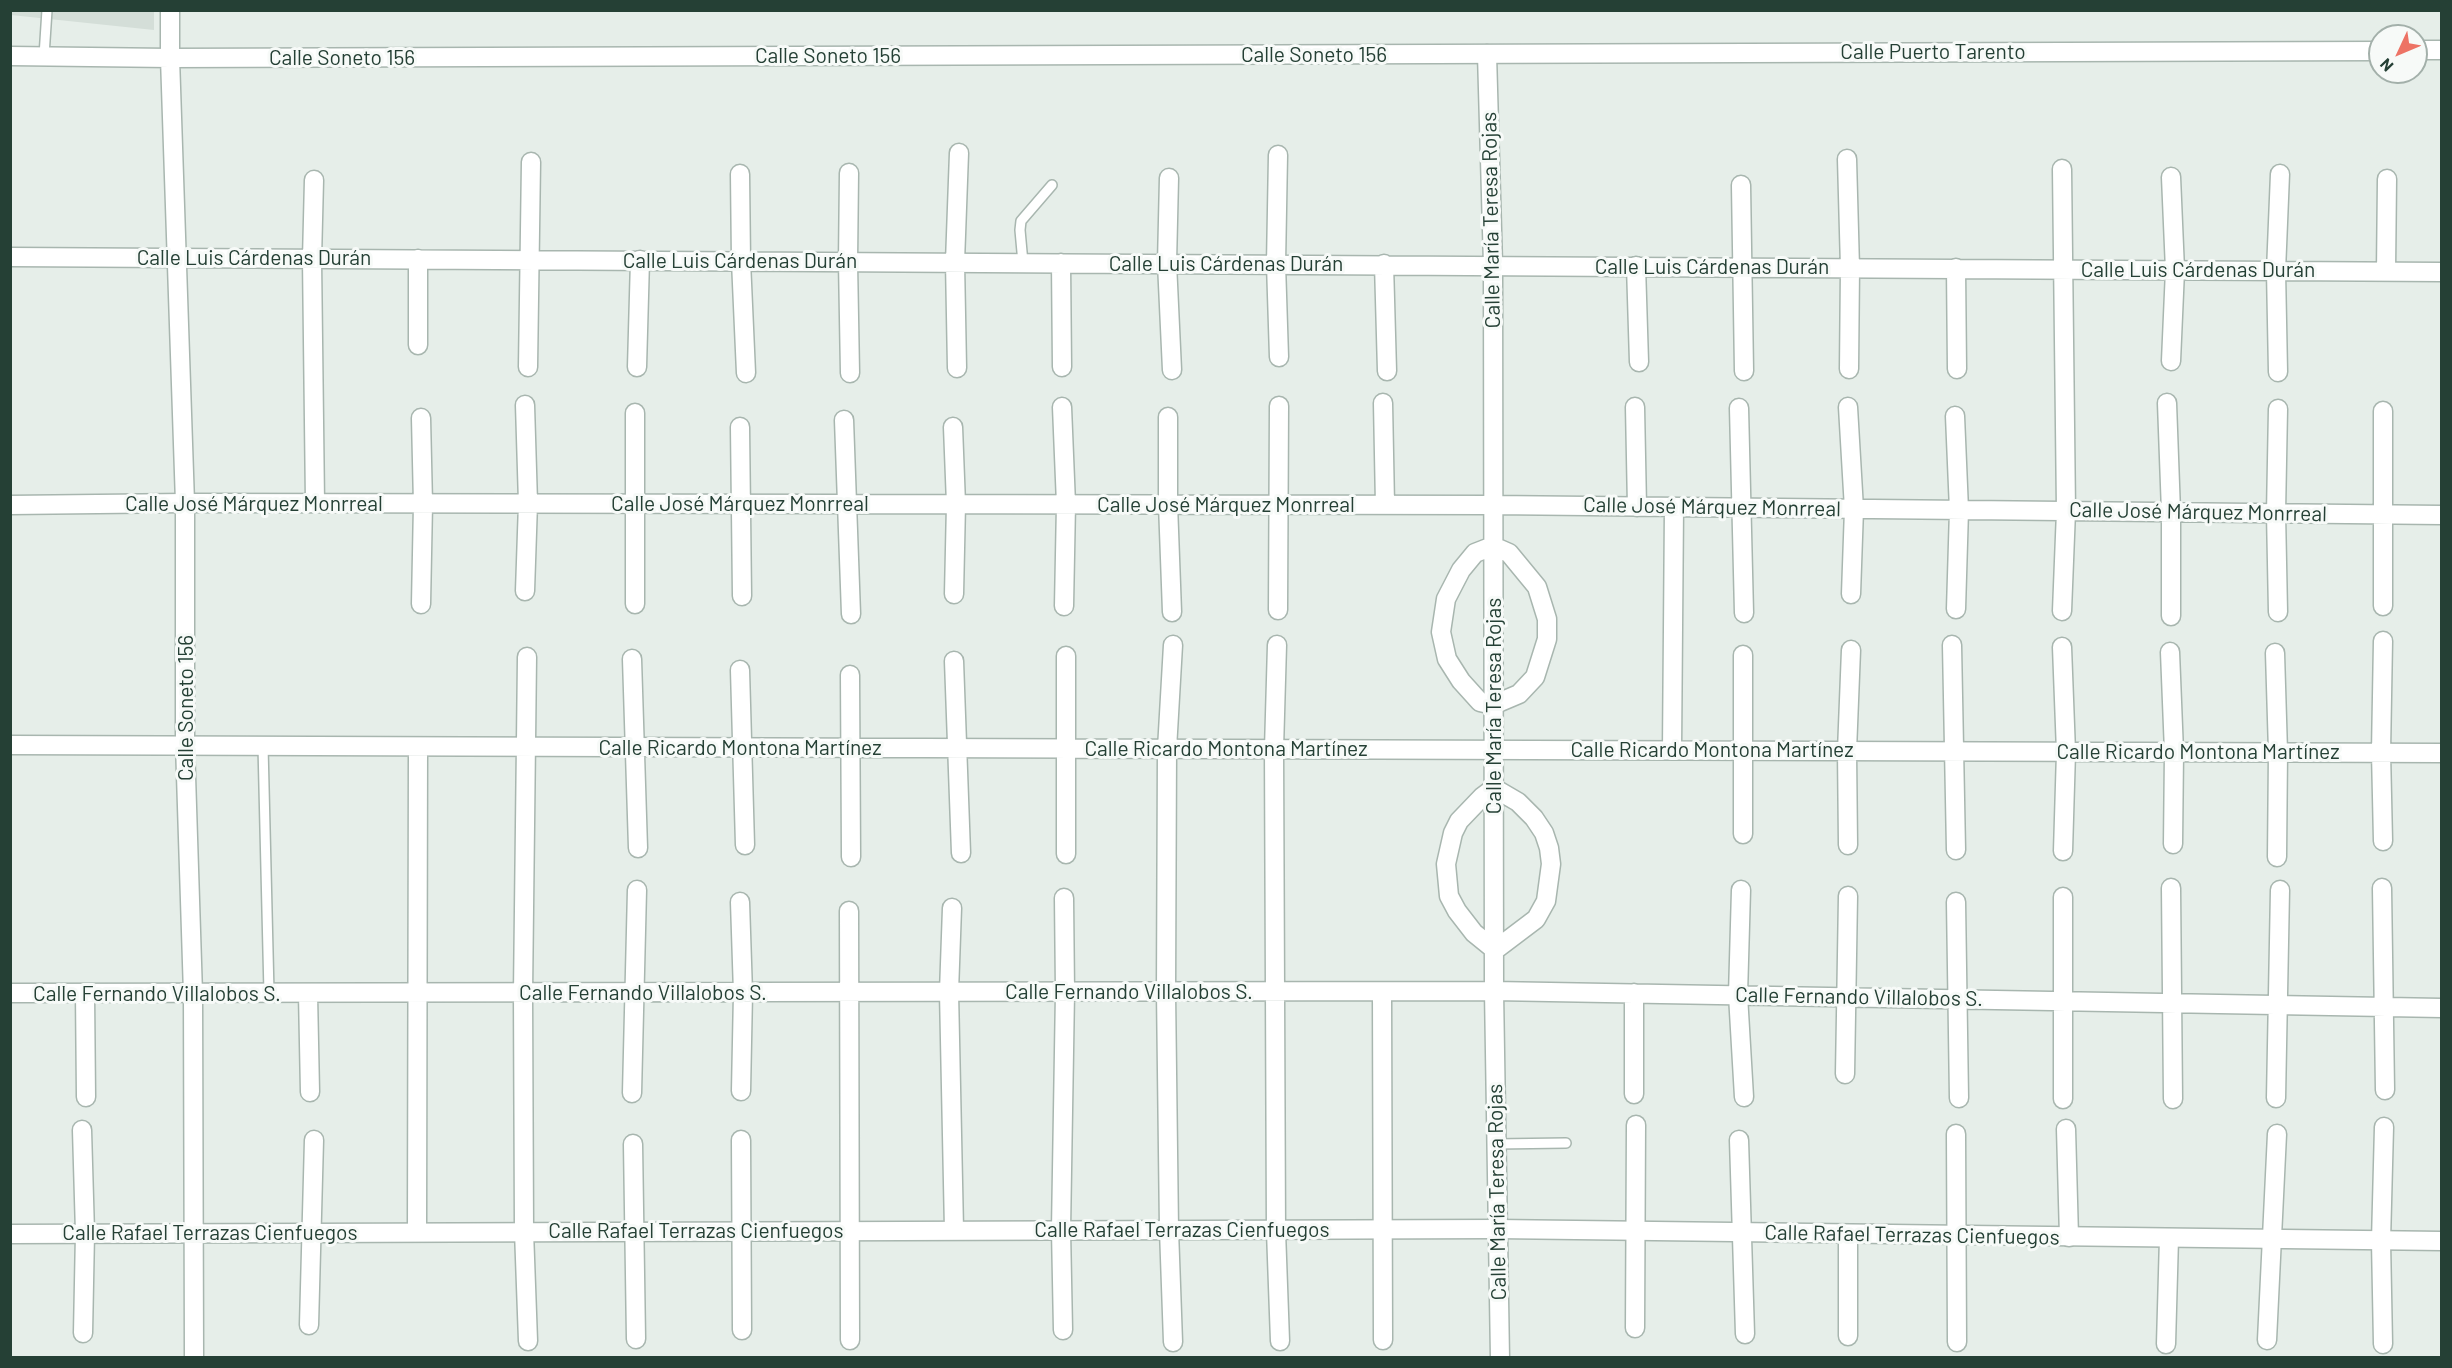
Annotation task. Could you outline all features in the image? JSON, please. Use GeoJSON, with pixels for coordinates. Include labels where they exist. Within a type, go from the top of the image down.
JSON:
{"type":"FeatureCollection","features":[{"type":"Feature","properties":{"kind":"street","name":"Calle Soneto 156"},"geometry":{"type":"LineString","coordinates":[[170,10],[185,503],[185,744],[193,994],[194,1358]]}},
{"type":"Feature","properties":{"kind":"street","name":"Calle Puerto Tarento"},"geometry":{"type":"LineString","coordinates":[[1487,54],[2368,51]]}},
{"type":"Feature","properties":{"kind":"street","name":"Calle Soneto 156"},"geometry":{"type":"LineString","coordinates":[[10,56],[170,58],[1487,54]]}},
{"type":"Feature","properties":{"kind":"street","name":"Calle María Teresa Rojas"},"geometry":{"type":"LineString","coordinates":[[1487,54],[1493,265],[1494,990],[1500,1358]]}},
{"type":"Feature","properties":{"kind":"street"},"geometry":{"type":"LineString","coordinates":[[957,368],[955,262],[959,153]]}},
{"type":"Feature","properties":{"kind":"street"},"geometry":{"type":"LineString","coordinates":[[1278,155],[1276,264],[1279,357]]}},
{"type":"Feature","properties":{"kind":"street"},"geometry":{"type":"LineString","coordinates":[[1847,159],[1850,268],[1849,369]]}},
{"type":"Feature","properties":{"kind":"street"},"geometry":{"type":"LineString","coordinates":[[528,367],[531,162]]}},
{"type":"Feature","properties":{"kind":"street"},"geometry":{"type":"LineString","coordinates":[[2062,169],[2066,511],[2062,611]]}},
{"type":"Feature","properties":{"kind":"street"},"geometry":{"type":"LineString","coordinates":[[849,173],[850,373]]}},
{"type":"Feature","properties":{"kind":"street"},"geometry":{"type":"LineString","coordinates":[[740,174],[746,373]]}},
{"type":"Feature","properties":{"kind":"street"},"geometry":{"type":"LineString","coordinates":[[2278,372],[2276,271],[2280,174]]}},
{"type":"Feature","properties":{"kind":"street"},"geometry":{"type":"LineString","coordinates":[[2171,177],[2175,270],[2171,361]]}},
{"type":"Feature","properties":{"kind":"street"},"geometry":{"type":"LineString","coordinates":[[1169,178],[1167,263],[1172,370]]}},
{"type":"Feature","properties":{"kind":"street"},"geometry":{"type":"LineString","coordinates":[[2386,271],[2387,179]]}},
{"type":"Feature","properties":{"kind":"street"},"geometry":{"type":"LineString","coordinates":[[314,180],[312,259],[315,503]]}},
{"type":"Feature","properties":{"kind":"street"},"geometry":{"type":"LineString","coordinates":[[1741,185],[1744,371]]}},
{"type":"Feature","properties":{"kind":"street","name":"Calle Luis Cárdenas Durán"},"geometry":{"type":"LineString","coordinates":[[10,257],[2442,272]]}},
{"type":"Feature","properties":{"kind":"street"},"geometry":{"type":"LineString","coordinates":[[418,259],[418,345]]}},
{"type":"Feature","properties":{"kind":"street"},"geometry":{"type":"LineString","coordinates":[[637,367],[640,260]]}},
{"type":"Feature","properties":{"kind":"street"},"geometry":{"type":"LineString","coordinates":[[1061,263],[1062,367]]}},
{"type":"Feature","properties":{"kind":"street"},"geometry":{"type":"LineString","coordinates":[[1384,264],[1387,371]]}},
{"type":"Feature","properties":{"kind":"street"},"geometry":{"type":"LineString","coordinates":[[1636,266],[1639,362]]}},
{"type":"Feature","properties":{"kind":"street"},"geometry":{"type":"LineString","coordinates":[[1956,268],[1957,369]]}},
{"type":"Feature","properties":{"kind":"street"},"geometry":{"type":"LineString","coordinates":[[1383,403],[1385,505]]}},
{"type":"Feature","properties":{"kind":"street"},"geometry":{"type":"LineString","coordinates":[[2167,403],[2172,512],[2171,616]]}},
{"type":"Feature","properties":{"kind":"street"},"geometry":{"type":"LineString","coordinates":[[525,405],[528,503],[525,591]]}},
{"type":"Feature","properties":{"kind":"street"},"geometry":{"type":"LineString","coordinates":[[1278,609],[1279,406]]}},
{"type":"Feature","properties":{"kind":"street"},"geometry":{"type":"LineString","coordinates":[[1062,407],[1066,504],[1064,606]]}},
{"type":"Feature","properties":{"kind":"street"},"geometry":{"type":"LineString","coordinates":[[1848,407],[1854,508],[1851,594]]}},
{"type":"Feature","properties":{"kind":"street"},"geometry":{"type":"LineString","coordinates":[[1635,408],[1637,507]]}},
{"type":"Feature","properties":{"kind":"street"},"geometry":{"type":"LineString","coordinates":[[1740,408],[1744,613]]}},
{"type":"Feature","properties":{"kind":"street"},"geometry":{"type":"LineString","coordinates":[[2278,409],[2276,513],[2278,612]]}},
{"type":"Feature","properties":{"kind":"street"},"geometry":{"type":"LineString","coordinates":[[2383,411],[2383,606]]}},
{"type":"Feature","properties":{"kind":"street"},"geometry":{"type":"LineString","coordinates":[[635,413],[633,504],[635,604]]}},
{"type":"Feature","properties":{"kind":"street"},"geometry":{"type":"LineString","coordinates":[[1955,416],[1959,510],[1956,609]]}},
{"type":"Feature","properties":{"kind":"street"},"geometry":{"type":"LineString","coordinates":[[1168,417],[1172,612]]}},
{"type":"Feature","properties":{"kind":"street"},"geometry":{"type":"LineString","coordinates":[[421,418],[422,604]]}},
{"type":"Feature","properties":{"kind":"street"},"geometry":{"type":"LineString","coordinates":[[844,420],[851,615]]}},
{"type":"Feature","properties":{"kind":"street"},"geometry":{"type":"LineString","coordinates":[[740,427],[742,596]]}},
{"type":"Feature","properties":{"kind":"street"},"geometry":{"type":"LineString","coordinates":[[953,427],[956,504],[954,594]]}},
{"type":"Feature","properties":{"kind":"street","name":"Calle José Márquez Monrreal"},"geometry":{"type":"LineString","coordinates":[[10,506],[185,503],[1493,505],[2442,515]]}},
{"type":"Feature","properties":{"kind":"street"},"geometry":{"type":"LineString","coordinates":[[1672,750],[1674,507]]}},
{"type":"Feature","properties":{"kind":"street"},"geometry":{"type":"LineString","coordinates":[[1493,546],[1509,553],[1537,587],[1547,619],[1547,639],[1535,677],[1519,694],[1493,705],[1480,702],[1461,681],[1447,659],[1441,632],[1446,599],[1461,570],[1475,553],[1493,546]]}},
{"type":"Feature","properties":{"kind":"street"},"geometry":{"type":"LineString","coordinates":[[2383,641],[2381,752],[2383,841]]}},
{"type":"Feature","properties":{"kind":"street"},"geometry":{"type":"LineString","coordinates":[[1173,645],[1167,748],[1166,992],[1173,1342]]}},
{"type":"Feature","properties":{"kind":"street","name":"Calle Fernando Villalobos S."},"geometry":{"type":"LineString","coordinates":[[1277,645],[1274,749],[1276,1231],[1280,1341]]}},
{"type":"Feature","properties":{"kind":"street"},"geometry":{"type":"LineString","coordinates":[[1952,645],[1956,850]]}},
{"type":"Feature","properties":{"kind":"street"},"geometry":{"type":"LineString","coordinates":[[2062,647],[2066,752],[2063,851]]}},
{"type":"Feature","properties":{"kind":"street"},"geometry":{"type":"LineString","coordinates":[[1848,845],[1847,751],[1851,650]]}},
{"type":"Feature","properties":{"kind":"street"},"geometry":{"type":"LineString","coordinates":[[2170,652],[2174,752],[2173,844]]}},
{"type":"Feature","properties":{"kind":"street"},"geometry":{"type":"LineString","coordinates":[[2275,653],[2278,752],[2277,857]]}},
{"type":"Feature","properties":{"kind":"street"},"geometry":{"type":"LineString","coordinates":[[1743,655],[1743,834]]}},
{"type":"Feature","properties":{"kind":"street"},"geometry":{"type":"LineString","coordinates":[[1066,656],[1066,854]]}},
{"type":"Feature","properties":{"kind":"street"},"geometry":{"type":"LineString","coordinates":[[527,657],[523,993],[524,1231],[528,1341]]}},
{"type":"Feature","properties":{"kind":"street"},"geometry":{"type":"LineString","coordinates":[[632,659],[638,848]]}},
{"type":"Feature","properties":{"kind":"street"},"geometry":{"type":"LineString","coordinates":[[954,661],[961,853]]}},
{"type":"Feature","properties":{"kind":"street"},"geometry":{"type":"LineString","coordinates":[[740,670],[745,846]]}},
{"type":"Feature","properties":{"kind":"street"},"geometry":{"type":"LineString","coordinates":[[850,675],[851,857]]}},
{"type":"Feature","properties":{"kind":"street","name":"Calle Ricardo Montona Martínez"},"geometry":{"type":"LineString","coordinates":[[10,746],[185,744],[526,748],[2442,753]]}},
{"type":"Feature","properties":{"kind":"street"},"geometry":{"type":"LineString","coordinates":[[417,1232],[418,747]]}},
{"type":"Feature","properties":{"kind":"street"},"geometry":{"type":"LineString","coordinates":[[1494,788],[1518,802],[1534,818],[1544,833],[1551,864],[1546,901],[1536,919],[1495,950],[1474,933],[1457,911],[1449,896],[1446,864],[1453,833],[1459,821],[1494,788]]}},
{"type":"Feature","properties":{"kind":"street"},"geometry":{"type":"LineString","coordinates":[[2171,888],[2173,1099]]}},
{"type":"Feature","properties":{"kind":"street"},"geometry":{"type":"LineString","coordinates":[[2382,888],[2385,1090]]}},
{"type":"Feature","properties":{"kind":"street"},"geometry":{"type":"LineString","coordinates":[[632,1093],[637,890]]}},
{"type":"Feature","properties":{"kind":"street"},"geometry":{"type":"LineString","coordinates":[[1741,890],[1738,995],[1744,1097]]}},
{"type":"Feature","properties":{"kind":"street"},"geometry":{"type":"LineString","coordinates":[[2276,1098],[2280,890]]}},
{"type":"Feature","properties":{"kind":"street"},"geometry":{"type":"LineString","coordinates":[[1845,1074],[1848,896]]}},
{"type":"Feature","properties":{"kind":"street"},"geometry":{"type":"LineString","coordinates":[[2063,897],[2063,1099]]}},
{"type":"Feature","properties":{"kind":"street"},"geometry":{"type":"LineString","coordinates":[[1064,898],[1065,992],[1061,1230],[1064,1330]]}},
{"type":"Feature","properties":{"kind":"street"},"geometry":{"type":"LineString","coordinates":[[740,902],[743,993],[741,1091]]}},
{"type":"Feature","properties":{"kind":"street"},"geometry":{"type":"LineString","coordinates":[[1956,902],[1959,1098]]}},
{"type":"Feature","properties":{"kind":"street"},"geometry":{"type":"LineString","coordinates":[[952,908],[949,992],[954,1230]]}},
{"type":"Feature","properties":{"kind":"street"},"geometry":{"type":"LineString","coordinates":[[849,911],[850,1340]]}},
{"type":"Feature","properties":{"kind":"street","name":"Calle Fernando Villalobos S."},"geometry":{"type":"LineString","coordinates":[[10,993],[416,994],[1494,990],[2442,1008]]}},
{"type":"Feature","properties":{"kind":"street"},"geometry":{"type":"LineString","coordinates":[[1382,992],[1383,1340]]}},
{"type":"Feature","properties":{"kind":"street"},"geometry":{"type":"LineString","coordinates":[[1634,993],[1634,1094]]}},
{"type":"Feature","properties":{"kind":"street"},"geometry":{"type":"LineString","coordinates":[[85,994],[86,1097]]}},
{"type":"Feature","properties":{"kind":"street"},"geometry":{"type":"LineString","coordinates":[[308,994],[310,1092]]}},
{"type":"Feature","properties":{"kind":"street"},"geometry":{"type":"LineString","coordinates":[[1635,1328],[1636,1125]]}},
{"type":"Feature","properties":{"kind":"street"},"geometry":{"type":"LineString","coordinates":[[2384,1127],[2381,1241],[2384,1344]]}},
{"type":"Feature","properties":{"kind":"street"},"geometry":{"type":"LineString","coordinates":[[2066,1129],[2069,1237]]}},
{"type":"Feature","properties":{"kind":"street"},"geometry":{"type":"LineString","coordinates":[[82,1130],[85,1233],[83,1333]]}},
{"type":"Feature","properties":{"kind":"street"},"geometry":{"type":"LineString","coordinates":[[1956,1134],[1957,1342]]}},
{"type":"Feature","properties":{"kind":"street"},"geometry":{"type":"LineString","coordinates":[[2267,1340],[2277,1134]]}},
{"type":"Feature","properties":{"kind":"street"},"geometry":{"type":"LineString","coordinates":[[309,1325],[314,1140]]}},
{"type":"Feature","properties":{"kind":"street"},"geometry":{"type":"LineString","coordinates":[[741,1140],[741,1330]]}},
{"type":"Feature","properties":{"kind":"street"},"geometry":{"type":"LineString","coordinates":[[1739,1140],[1745,1334]]}},
{"type":"Feature","properties":{"kind":"street"},"geometry":{"type":"LineString","coordinates":[[633,1144],[636,1339]]}},
{"type":"Feature","properties":{"kind":"street","name":"Calle Rafael Terrazas Cienfuegos"},"geometry":{"type":"LineString","coordinates":[[10,1234],[1497,1229],[2442,1241]]}},
{"type":"Feature","properties":{"kind":"street"},"geometry":{"type":"LineString","coordinates":[[1848,1234],[1848,1336]]}},
{"type":"Feature","properties":{"kind":"street"},"geometry":{"type":"LineString","coordinates":[[2166,1344],[2169,1238]]}},
{"type":"Feature","properties":{"kind":"lane"},"geometry":{"type":"LineString","coordinates":[[44,56],[47,10]]}},
{"type":"Feature","properties":{"kind":"lane"},"geometry":{"type":"LineString","coordinates":[[1023,263],[1021,221],[1052,185]]}},
{"type":"Feature","properties":{"kind":"lane"},"geometry":{"type":"LineString","coordinates":[[263,746],[269,993]]}},
{"type":"Feature","properties":{"kind":"lane"},"geometry":{"type":"LineString","coordinates":[[1496,1144],[1566,1143]]}},
{"type":"Feature","properties":{"kind":"shaded area"},"geometry":{"type":"Polygon","coordinates":[[[10,11],[154,11],[154,30],[11,15],[10,11]]]}}]}
